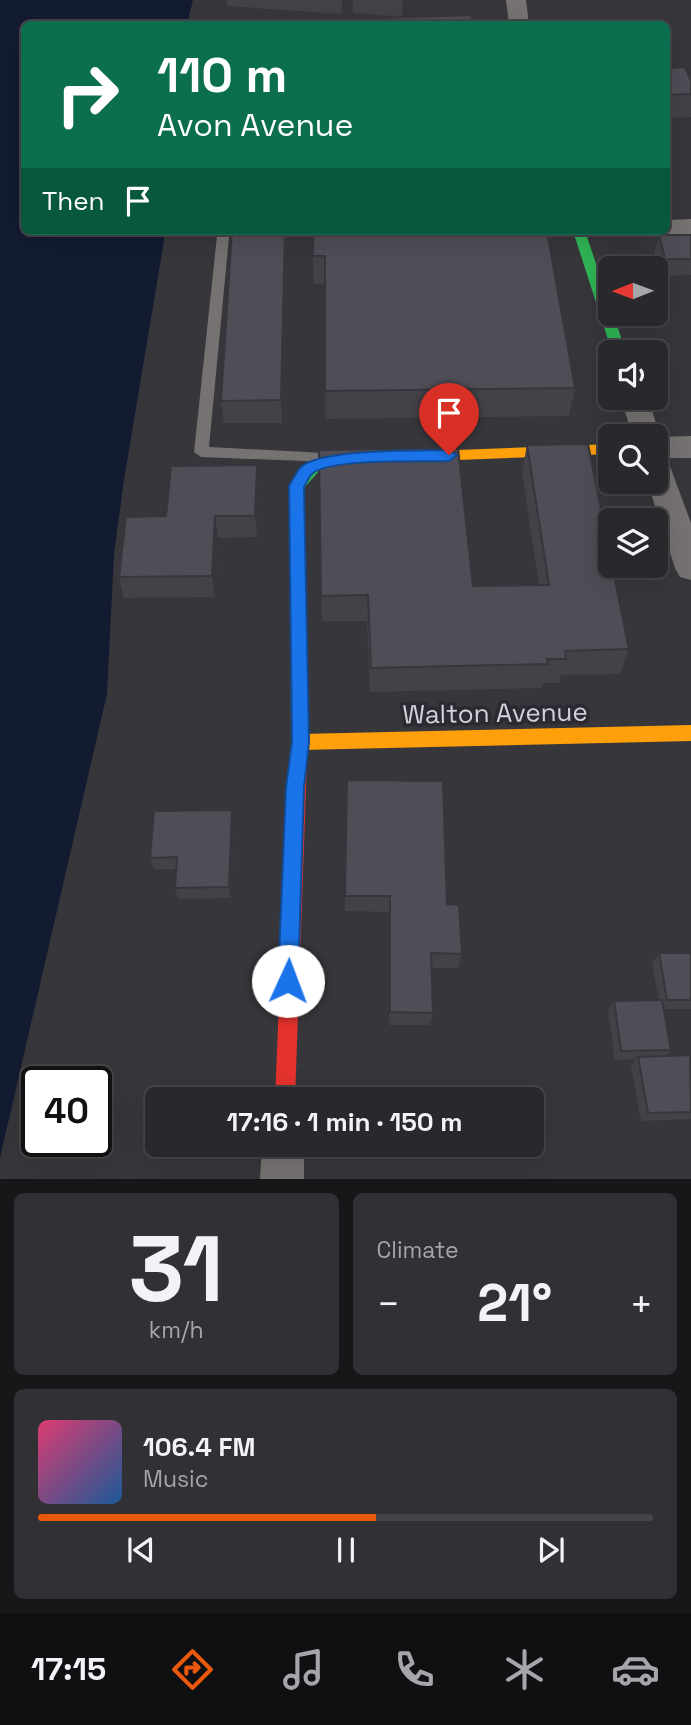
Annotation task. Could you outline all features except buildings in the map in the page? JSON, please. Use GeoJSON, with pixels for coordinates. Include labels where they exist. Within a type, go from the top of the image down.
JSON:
{"type":"FeatureCollection","features":[{"type":"Feature","properties":{"kind":"street"},"geometry":{"type":"LineString","coordinates":[[516,0],[519,21]]}},
{"type":"Feature","properties":{"kind":"street"},"geometry":{"type":"LineString","coordinates":[[670,228],[691,227]]}},
{"type":"Feature","properties":{"kind":"street"},"geometry":{"type":"LineString","coordinates":[[580,235],[615,340]]}},
{"type":"Feature","properties":{"kind":"street"},"geometry":{"type":"LineString","coordinates":[[668,448],[691,447]]}},
{"type":"Feature","properties":{"kind":"street"},"geometry":{"type":"LineString","coordinates":[[285,1087],[295,787],[300,742],[296,486],[306,470],[342,459],[598,449]]}},
{"type":"Feature","properties":{"kind":"street"},"geometry":{"type":"LineString","coordinates":[[666,494],[691,568]]}},
{"type":"Feature","properties":{"kind":"street","name":"Walton Avenue"},"geometry":{"type":"LineString","coordinates":[[300,742],[691,733]]}},
{"type":"Feature","properties":{"kind":"street"},"geometry":{"type":"LineString","coordinates":[[282,1179],[283,1157]]}},
{"type":"Feature","properties":{"kind":"lane"},"geometry":{"type":"LineString","coordinates":[[224,235],[201,452],[342,459]]}},
{"type":"Feature","properties":{"kind":"water"},"geometry":{"type":"Polygon","coordinates":[[[0,0],[193,0],[188,21],[21,21],[21,235],[164,235],[164,241],[114,554],[107,694],[0,1158],[0,0]]]}},
{"type":"Feature","properties":{"kind":"traffic: fast"},"geometry":{"type":"LineString","coordinates":[[580,235],[615,340]]}},
{"type":"Feature","properties":{"kind":"traffic: fast"},"geometry":{"type":"LineString","coordinates":[[298,760],[297,487],[315,466],[342,459],[457,455]]}},
{"type":"Feature","properties":{"kind":"traffic: slow"},"geometry":{"type":"LineString","coordinates":[[457,455],[598,450]]}},
{"type":"Feature","properties":{"kind":"traffic: slow"},"geometry":{"type":"LineString","coordinates":[[300,742],[691,733]]}},
{"type":"Feature","properties":{"kind":"traffic: jam"},"geometry":{"type":"LineString","coordinates":[[285,1087],[298,760]]}},
{"type":"Feature","properties":{"kind":"route"},"geometry":{"type":"LineString","coordinates":[[288,981],[295,787],[300,742],[296,486],[306,470],[342,459],[449,455]]}}]}
